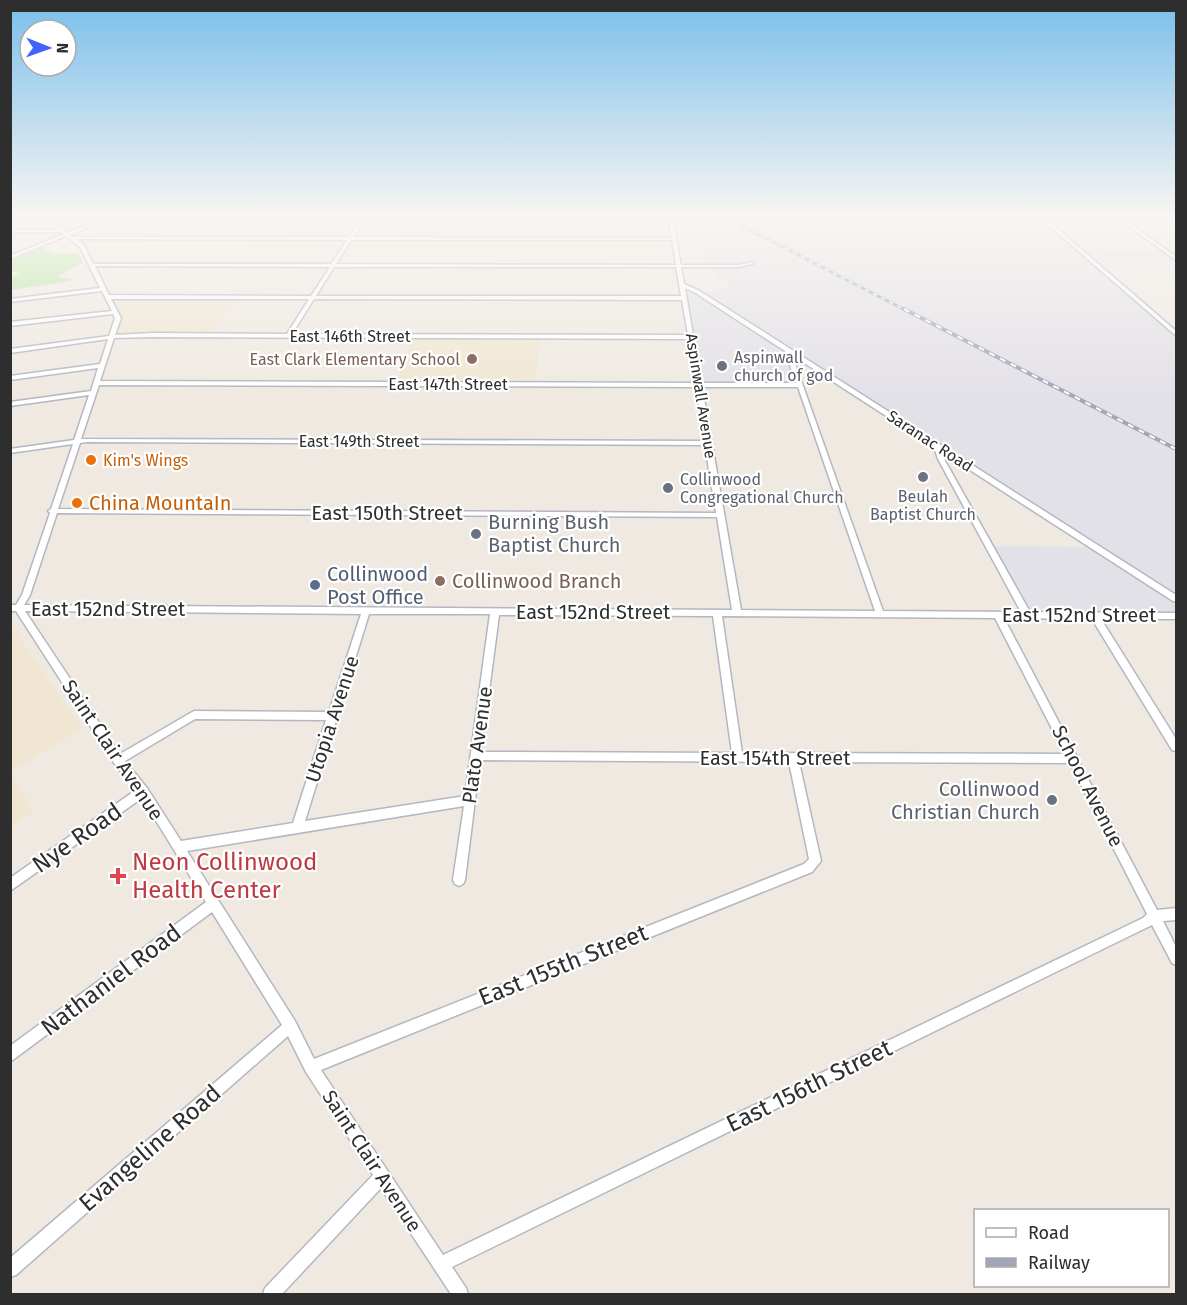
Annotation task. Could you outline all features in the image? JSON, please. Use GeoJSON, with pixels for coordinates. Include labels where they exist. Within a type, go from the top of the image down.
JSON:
{"type":"FeatureCollection","features":[{"type":"Feature","properties":{"kind":"street"},"geometry":{"type":"LineString","coordinates":[[13,609],[26,595],[52,511],[118,318],[96,276]]}},
{"type":"Feature","properties":{"kind":"street"},"geometry":{"type":"LineString","coordinates":[[288,336],[326,276]]}},
{"type":"Feature","properties":{"kind":"street","name":"Aspinwall Avenue"},"geometry":{"type":"LineString","coordinates":[[681,276],[737,613]]}},
{"type":"Feature","properties":{"kind":"street"},"geometry":{"type":"LineString","coordinates":[[1110,276],[1176,333]]}},
{"type":"Feature","properties":{"kind":"street","name":"Saranac Road"},"geometry":{"type":"LineString","coordinates":[[682,285],[1176,598]]}},
{"type":"Feature","properties":{"kind":"street"},"geometry":{"type":"LineString","coordinates":[[10,301],[102,289]]}},
{"type":"Feature","properties":{"kind":"street"},"geometry":{"type":"LineString","coordinates":[[108,297],[684,298]]}},
{"type":"Feature","properties":{"kind":"street"},"geometry":{"type":"LineString","coordinates":[[10,324],[116,312]]}},
{"type":"Feature","properties":{"kind":"street","name":"East 146th Street"},"geometry":{"type":"LineString","coordinates":[[10,351],[111,337],[692,337]]}},
{"type":"Feature","properties":{"kind":"street"},"geometry":{"type":"LineString","coordinates":[[788,351],[880,614]]}},
{"type":"Feature","properties":{"kind":"street"},"geometry":{"type":"LineString","coordinates":[[10,378],[101,366]]}},
{"type":"Feature","properties":{"kind":"street","name":"East 147th Street"},"geometry":{"type":"LineString","coordinates":[[96,382],[800,385]]}},
{"type":"Feature","properties":{"kind":"street"},"geometry":{"type":"LineString","coordinates":[[10,404],[93,393]]}},
{"type":"Feature","properties":{"kind":"street","name":"East 149th Street"},"geometry":{"type":"LineString","coordinates":[[10,451],[87,440],[708,443]]}},
{"type":"Feature","properties":{"kind":"street"},"geometry":{"type":"LineString","coordinates":[[937,445],[942,462],[1027,615]]}},
{"type":"Feature","properties":{"kind":"street","name":"East 150th Street"},"geometry":{"type":"LineString","coordinates":[[52,511],[722,515]]}},
{"type":"Feature","properties":{"kind":"street","name":"East 152nd Street"},"geometry":{"type":"LineString","coordinates":[[13,609],[1176,616]]}},
{"type":"Feature","properties":{"kind":"street","name":"Saint Clair Avenue"},"geometry":{"type":"LineString","coordinates":[[13,609],[118,760],[143,791],[212,905],[290,1026],[311,1067],[460,1294]]}},
{"type":"Feature","properties":{"kind":"street","name":"Utopia Avenue"},"geometry":{"type":"LineString","coordinates":[[297,828],[366,610]]}},
{"type":"Feature","properties":{"kind":"street","name":"Plato Avenue"},"geometry":{"type":"LineString","coordinates":[[459,880],[495,611]]}},
{"type":"Feature","properties":{"kind":"street"},"geometry":{"type":"LineString","coordinates":[[717,613],[738,757]]}},
{"type":"Feature","properties":{"kind":"street","name":"School Avenue"},"geometry":{"type":"LineString","coordinates":[[998,615],[1176,958]]}},
{"type":"Feature","properties":{"kind":"street"},"geometry":{"type":"LineString","coordinates":[[1094,615],[1176,747]]}},
{"type":"Feature","properties":{"kind":"street"},"geometry":{"type":"LineString","coordinates":[[118,760],[194,715],[332,716]]}},
{"type":"Feature","properties":{"kind":"street","name":"East 154th Street"},"geometry":{"type":"LineString","coordinates":[[476,756],[1074,759]]}},
{"type":"Feature","properties":{"kind":"street","name":"East 155th Street"},"geometry":{"type":"LineString","coordinates":[[311,1067],[808,867],[815,861],[793,758]]}},
{"type":"Feature","properties":{"kind":"street","name":"Nye Road"},"geometry":{"type":"LineString","coordinates":[[10,885],[143,791]]}},
{"type":"Feature","properties":{"kind":"street"},"geometry":{"type":"LineString","coordinates":[[178,847],[469,800]]}},
{"type":"Feature","properties":{"kind":"street","name":"Nathaniel Road"},"geometry":{"type":"LineString","coordinates":[[10,1055],[212,905]]}},
{"type":"Feature","properties":{"kind":"street","name":"East 156th Street"},"geometry":{"type":"LineString","coordinates":[[441,1264],[1147,922],[1154,916],[1176,914]]}},
{"type":"Feature","properties":{"kind":"street","name":"Evangeline Road"},"geometry":{"type":"LineString","coordinates":[[10,1269],[290,1026]]}},
{"type":"Feature","properties":{"kind":"street"},"geometry":{"type":"LineString","coordinates":[[271,1294],[382,1176]]}},
{"type":"Feature","properties":{"kind":"shaded area"},"geometry":{"type":"Polygon","coordinates":[[[1110,276],[1176,333],[1176,616],[1027,615],[989,546],[1095,547],[789,351],[800,385],[698,385],[683,285],[700,294],[733,286],[718,277],[1110,276]]]}},
{"type":"Feature","properties":{"kind":"shaded area"},"geometry":{"type":"Polygon","coordinates":[[[108,297],[239,297],[208,335],[111,337],[118,318],[108,297]]]}},
{"type":"Feature","properties":{"kind":"shaded area","name":"East Clark Elementary School"},"geometry":{"type":"Polygon","coordinates":[[[413,339],[540,339],[536,379],[398,379],[413,339]]]}},
{"type":"Feature","properties":{"kind":"shaded area"},"geometry":{"type":"Polygon","coordinates":[[[11,626],[82,728],[10,772],[11,626]]]}},
{"type":"Feature","properties":{"kind":"shaded area"},"geometry":{"type":"Polygon","coordinates":[[[11,773],[33,812],[10,827],[11,773]]]}},
{"type":"Feature","properties":{"kind":"green space"},"geometry":{"type":"Polygon","coordinates":[[[15,276],[59,276],[57,277],[75,280],[11,290],[11,278],[15,276]]]}},
{"type":"Feature","properties":{"kind":"railway"},"geometry":{"type":"LineString","coordinates":[[839,276],[907,311]]}},
{"type":"Feature","properties":{"kind":"railway"},"geometry":{"type":"LineString","coordinates":[[904,309],[1176,449]]}},
{"type":"Feature","properties":{"kind":"place","name":"East Clark Elementary School"},"geometry":{"type":"Point","coordinates":[472,359]}},
{"type":"Feature","properties":{"kind":"place","name":"Aspinwall church of god"},"geometry":{"type":"Point","coordinates":[722,366]}},
{"type":"Feature","properties":{"kind":"place","name":"Kim's Wings"},"geometry":{"type":"Point","coordinates":[91,460]}},
{"type":"Feature","properties":{"kind":"place","name":"Beulah Baptist Church"},"geometry":{"type":"Point","coordinates":[923,477]}},
{"type":"Feature","properties":{"kind":"place","name":"Collinwood Congregational Church"},"geometry":{"type":"Point","coordinates":[668,488]}},
{"type":"Feature","properties":{"kind":"place","name":"China MountaIn"},"geometry":{"type":"Point","coordinates":[77,503]}},
{"type":"Feature","properties":{"kind":"place","name":"Burning Bush Baptist Church"},"geometry":{"type":"Point","coordinates":[476,534]}},
{"type":"Feature","properties":{"kind":"place","name":"Collinwood Branch"},"geometry":{"type":"Point","coordinates":[440,581]}},
{"type":"Feature","properties":{"kind":"place","name":"Collinwood Post Office"},"geometry":{"type":"Point","coordinates":[315,585]}},
{"type":"Feature","properties":{"kind":"place","name":"Collinwood Christian Church"},"geometry":{"type":"Point","coordinates":[1052,800]}},
{"type":"Feature","properties":{"kind":"place","name":"Neon Collinwood Health Center"},"geometry":{"type":"Point","coordinates":[118,876]}}]}
